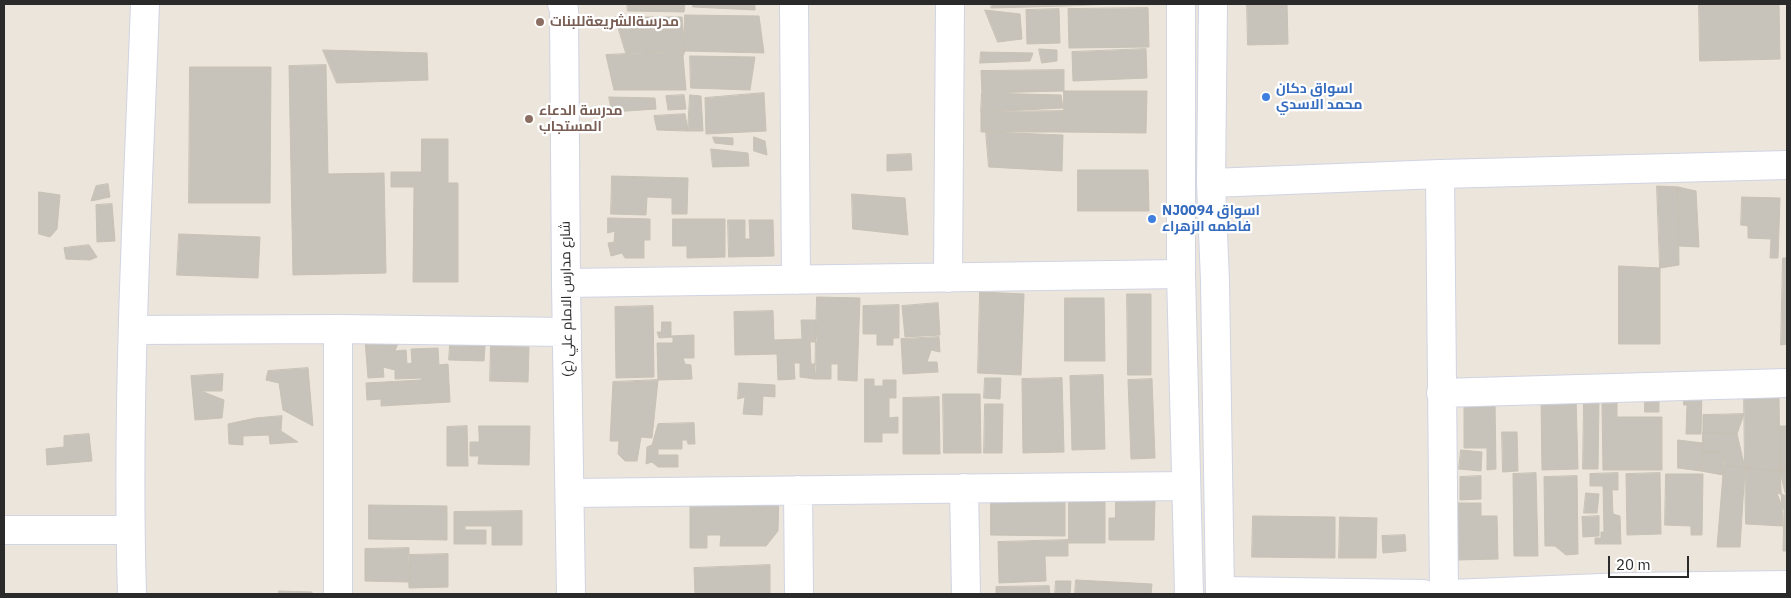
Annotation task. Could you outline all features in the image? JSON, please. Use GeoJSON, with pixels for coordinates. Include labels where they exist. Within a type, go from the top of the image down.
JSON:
{"type":"FeatureCollection","features":[{"type":"Feature","properties":{"kind":"street"},"geometry":{"type":"LineString","coordinates":[[132,594],[130,530],[133,330],[145,4]]}},
{"type":"Feature","properties":{"kind":"street","name":"شارع مدارس الامام علي (ع)"},"geometry":{"type":"LineString","coordinates":[[562,4],[564,10],[571,594]]}},
{"type":"Feature","properties":{"kind":"street"},"geometry":{"type":"LineString","coordinates":[[794,4],[796,280]]}},
{"type":"Feature","properties":{"kind":"street"},"geometry":{"type":"LineString","coordinates":[[948,278],[950,4]]}},
{"type":"Feature","properties":{"kind":"street"},"geometry":{"type":"LineString","coordinates":[[1181,4],[1181,274],[1189,594]]}},
{"type":"Feature","properties":{"kind":"street"},"geometry":{"type":"LineString","coordinates":[[1213,4],[1211,183],[1215,281],[1220,592],[1423,594]]}},
{"type":"Feature","properties":{"kind":"street"},"geometry":{"type":"LineString","coordinates":[[1211,183],[1440,174],[1787,165]]}},
{"type":"Feature","properties":{"kind":"street"},"geometry":{"type":"LineString","coordinates":[[1440,174],[1444,594]]}},
{"type":"Feature","properties":{"kind":"street"},"geometry":{"type":"LineString","coordinates":[[566,283],[1181,274]]}},
{"type":"Feature","properties":{"kind":"street"},"geometry":{"type":"LineString","coordinates":[[133,330],[338,329],[567,332]]}},
{"type":"Feature","properties":{"kind":"street"},"geometry":{"type":"LineString","coordinates":[[338,329],[338,594]]}},
{"type":"Feature","properties":{"kind":"street"},"geometry":{"type":"LineString","coordinates":[[1441,393],[1787,383]]}},
{"type":"Feature","properties":{"kind":"street"},"geometry":{"type":"LineString","coordinates":[[571,493],[1186,486]]}},
{"type":"Feature","properties":{"kind":"street"},"geometry":{"type":"LineString","coordinates":[[964,488],[966,594]]}},
{"type":"Feature","properties":{"kind":"street"},"geometry":{"type":"LineString","coordinates":[[798,490],[799,594]]}},
{"type":"Feature","properties":{"kind":"street"},"geometry":{"type":"LineString","coordinates":[[4,530],[130,530]]}},
{"type":"Feature","properties":{"kind":"street"},"geometry":{"type":"LineString","coordinates":[[1450,594],[1627,587],[1787,584]]}},
{"type":"Feature","properties":{"kind":"building"},"geometry":{"type":"Polygon","coordinates":[[[627,4],[685,4],[684,12],[628,11],[627,4]]]}},
{"type":"Feature","properties":{"kind":"building"},"geometry":{"type":"Polygon","coordinates":[[[693,4],[755,4],[755,10],[693,7],[693,4]]]}},
{"type":"Feature","properties":{"kind":"building"},"geometry":{"type":"Polygon","coordinates":[[[992,4],[1064,4],[1065,6],[991,8],[992,4]]]}},
{"type":"Feature","properties":{"kind":"building"},"geometry":{"type":"Polygon","coordinates":[[[1064,4],[1114,4],[1065,6],[1064,4]]]}},
{"type":"Feature","properties":{"kind":"building"},"geometry":{"type":"Polygon","coordinates":[[[1247,4],[1287,4],[1288,44],[1248,45],[1247,4]]]}},
{"type":"Feature","properties":{"kind":"building"},"geometry":{"type":"Polygon","coordinates":[[[1699,4],[1779,4],[1780,59],[1700,61],[1699,4]]]}},
{"type":"Feature","properties":{"kind":"building"},"geometry":{"type":"Polygon","coordinates":[[[1148,8],[1149,47],[1069,48],[1068,9],[1148,8]]]}},
{"type":"Feature","properties":{"kind":"building"},"geometry":{"type":"Polygon","coordinates":[[[1059,9],[1060,43],[1027,44],[1026,10],[1059,9]]]}},
{"type":"Feature","properties":{"kind":"building"},"geometry":{"type":"Polygon","coordinates":[[[985,10],[1020,14],[1022,39],[998,42],[985,10]]]}},
{"type":"Feature","properties":{"kind":"building"},"geometry":{"type":"Polygon","coordinates":[[[685,15],[759,16],[764,53],[685,51],[685,15]]]}},
{"type":"Feature","properties":{"kind":"building"},"geometry":{"type":"Polygon","coordinates":[[[615,17],[682,17],[685,51],[626,53],[615,17]]]}},
{"type":"Feature","properties":{"kind":"building"},"geometry":{"type":"Polygon","coordinates":[[[1039,49],[1057,50],[1057,61],[1042,63],[1039,49]]]}},
{"type":"Feature","properties":{"kind":"building"},"geometry":{"type":"Polygon","coordinates":[[[1146,49],[1147,78],[1073,81],[1072,52],[1146,49]]]}},
{"type":"Feature","properties":{"kind":"building"},"geometry":{"type":"Polygon","coordinates":[[[323,50],[427,53],[428,80],[337,83],[323,50]]]}},
{"type":"Feature","properties":{"kind":"building"},"geometry":{"type":"Polygon","coordinates":[[[685,51],[683,56],[686,90],[614,90],[606,55],[685,51]]]}},
{"type":"Feature","properties":{"kind":"building"},"geometry":{"type":"Polygon","coordinates":[[[981,52],[1033,53],[1030,61],[980,63],[981,52]]]}},
{"type":"Feature","properties":{"kind":"building"},"geometry":{"type":"Polygon","coordinates":[[[690,56],[755,57],[750,90],[691,88],[690,56]]]}},
{"type":"Feature","properties":{"kind":"building"},"geometry":{"type":"Polygon","coordinates":[[[326,65],[328,174],[384,173],[386,273],[293,275],[289,66],[326,65]]]}},
{"type":"Feature","properties":{"kind":"building"},"geometry":{"type":"Polygon","coordinates":[[[190,67],[271,67],[270,203],[189,203],[190,67]]]}},
{"type":"Feature","properties":{"kind":"building"},"geometry":{"type":"Polygon","coordinates":[[[1064,70],[1064,91],[982,93],[981,71],[1064,70]]]}},
{"type":"Feature","properties":{"kind":"building"},"geometry":{"type":"Polygon","coordinates":[[[1064,91],[1147,91],[1146,133],[1064,132],[1064,91]]]}},
{"type":"Feature","properties":{"kind":"building"},"geometry":{"type":"Polygon","coordinates":[[[764,93],[766,131],[706,134],[705,98],[764,93]]]}},
{"type":"Feature","properties":{"kind":"building"},"geometry":{"type":"Polygon","coordinates":[[[982,93],[1061,95],[1063,108],[981,112],[982,93]]]}},
{"type":"Feature","properties":{"kind":"building"},"geometry":{"type":"Polygon","coordinates":[[[684,95],[686,109],[668,110],[666,96],[684,95]]]}},
{"type":"Feature","properties":{"kind":"building"},"geometry":{"type":"Polygon","coordinates":[[[690,95],[701,96],[703,131],[688,131],[690,95]]]}},
{"type":"Feature","properties":{"kind":"building"},"geometry":{"type":"Polygon","coordinates":[[[609,97],[655,98],[656,109],[612,112],[609,97]]]}},
{"type":"Feature","properties":{"kind":"building"},"geometry":{"type":"Polygon","coordinates":[[[1063,111],[1064,132],[981,132],[981,112],[1063,111]]]}},
{"type":"Feature","properties":{"kind":"building"},"geometry":{"type":"Polygon","coordinates":[[[685,114],[688,131],[657,130],[654,116],[685,114]]]}},
{"type":"Feature","properties":{"kind":"building"},"geometry":{"type":"Polygon","coordinates":[[[986,132],[1063,135],[1062,171],[989,167],[986,132]]]}},
{"type":"Feature","properties":{"kind":"building"},"geometry":{"type":"Polygon","coordinates":[[[713,137],[733,138],[733,145],[715,143],[713,137]]]}},
{"type":"Feature","properties":{"kind":"building"},"geometry":{"type":"Polygon","coordinates":[[[754,137],[765,141],[767,155],[754,151],[754,137]]]}},
{"type":"Feature","properties":{"kind":"building"},"geometry":{"type":"Polygon","coordinates":[[[422,139],[448,139],[448,183],[458,183],[458,282],[413,282],[414,187],[391,187],[391,172],[421,172],[422,139]]]}},
{"type":"Feature","properties":{"kind":"building"},"geometry":{"type":"Polygon","coordinates":[[[711,149],[748,153],[749,166],[713,167],[711,149]]]}},
{"type":"Feature","properties":{"kind":"building"},"geometry":{"type":"Polygon","coordinates":[[[911,154],[912,170],[887,171],[887,155],[911,154]]]}},
{"type":"Feature","properties":{"kind":"building"},"geometry":{"type":"Polygon","coordinates":[[[1078,170],[1148,170],[1149,211],[1078,211],[1078,170]]]}},
{"type":"Feature","properties":{"kind":"building"},"geometry":{"type":"Polygon","coordinates":[[[612,176],[688,178],[687,214],[672,214],[672,198],[647,197],[646,215],[611,214],[612,176]]]}},
{"type":"Feature","properties":{"kind":"building"},"geometry":{"type":"Polygon","coordinates":[[[108,184],[110,197],[91,201],[96,186],[108,184]]]}},
{"type":"Feature","properties":{"kind":"building"},"geometry":{"type":"Polygon","coordinates":[[[1657,186],[1678,187],[1679,265],[1660,268],[1657,186]]]}},
{"type":"Feature","properties":{"kind":"building"},"geometry":{"type":"Polygon","coordinates":[[[1678,187],[1696,191],[1699,247],[1679,246],[1678,187]]]}},
{"type":"Feature","properties":{"kind":"building"},"geometry":{"type":"Polygon","coordinates":[[[39,192],[60,195],[57,229],[50,237],[39,234],[39,192]]]}},
{"type":"Feature","properties":{"kind":"building"},"geometry":{"type":"Polygon","coordinates":[[[852,194],[905,198],[908,235],[853,229],[852,194]]]}},
{"type":"Feature","properties":{"kind":"building"},"geometry":{"type":"Polygon","coordinates":[[[1742,197],[1780,198],[1778,258],[1770,258],[1771,239],[1748,238],[1748,226],[1741,225],[1742,197]]]}},
{"type":"Feature","properties":{"kind":"building"},"geometry":{"type":"Polygon","coordinates":[[[112,204],[115,241],[97,242],[96,205],[112,204]]]}},
{"type":"Feature","properties":{"kind":"building"},"geometry":{"type":"Polygon","coordinates":[[[608,218],[650,219],[650,240],[644,240],[644,258],[625,258],[622,253],[611,256],[608,243],[614,242],[615,231],[608,233],[608,218]]]}},
{"type":"Feature","properties":{"kind":"building"},"geometry":{"type":"Polygon","coordinates":[[[673,219],[725,219],[725,257],[687,258],[687,246],[673,246],[673,219]]]}},
{"type":"Feature","properties":{"kind":"building"},"geometry":{"type":"Polygon","coordinates":[[[728,220],[745,220],[745,239],[750,239],[749,220],[773,220],[774,256],[729,257],[728,220]]]}},
{"type":"Feature","properties":{"kind":"building"},"geometry":{"type":"Polygon","coordinates":[[[179,234],[260,237],[258,278],[177,275],[179,234]]]}},
{"type":"Feature","properties":{"kind":"building"},"geometry":{"type":"Polygon","coordinates":[[[89,245],[97,257],[90,260],[66,259],[64,248],[89,245]]]}},
{"type":"Feature","properties":{"kind":"building"},"geometry":{"type":"Polygon","coordinates":[[[1783,258],[1787,258],[1787,344],[1781,345],[1783,258]]]}},
{"type":"Feature","properties":{"kind":"building"},"geometry":{"type":"Polygon","coordinates":[[[1619,266],[1660,268],[1660,344],[1619,344],[1619,266]]]}},
{"type":"Feature","properties":{"kind":"building"},"geometry":{"type":"Polygon","coordinates":[[[980,292],[1024,294],[1021,375],[978,373],[980,292]]]}},
{"type":"Feature","properties":{"kind":"building"},"geometry":{"type":"Polygon","coordinates":[[[1127,294],[1151,294],[1151,375],[1128,375],[1127,294]]]}},
{"type":"Feature","properties":{"kind":"building"},"geometry":{"type":"Polygon","coordinates":[[[817,297],[860,298],[857,381],[838,380],[838,364],[831,364],[831,379],[815,379],[817,297]]]}},
{"type":"Feature","properties":{"kind":"building"},"geometry":{"type":"Polygon","coordinates":[[[1065,298],[1104,298],[1105,361],[1065,361],[1065,298]]]}},
{"type":"Feature","properties":{"kind":"building"},"geometry":{"type":"Polygon","coordinates":[[[938,303],[940,335],[905,337],[902,306],[938,303]]]}},
{"type":"Feature","properties":{"kind":"building"},"geometry":{"type":"Polygon","coordinates":[[[899,305],[899,338],[893,338],[893,345],[877,345],[877,334],[863,334],[863,306],[899,305]]]}},
{"type":"Feature","properties":{"kind":"building"},"geometry":{"type":"Polygon","coordinates":[[[653,306],[654,377],[616,378],[615,307],[653,306]]]}},
{"type":"Feature","properties":{"kind":"building"},"geometry":{"type":"Polygon","coordinates":[[[773,311],[774,340],[802,339],[801,320],[816,320],[817,342],[810,342],[811,364],[817,364],[815,379],[800,377],[800,363],[794,363],[795,379],[778,380],[777,354],[735,355],[734,312],[773,311]]]}},
{"type":"Feature","properties":{"kind":"building"},"geometry":{"type":"Polygon","coordinates":[[[662,322],[671,322],[671,336],[694,335],[694,358],[683,358],[685,364],[691,365],[692,379],[658,380],[657,343],[673,343],[673,337],[659,338],[657,332],[661,332],[662,322]]]}},
{"type":"Feature","properties":{"kind":"building"},"geometry":{"type":"Polygon","coordinates":[[[939,337],[940,352],[931,350],[927,362],[937,362],[938,372],[903,374],[901,339],[939,337]]]}},
{"type":"Feature","properties":{"kind":"building"},"geometry":{"type":"Polygon","coordinates":[[[388,338],[388,344],[398,343],[395,351],[406,350],[407,364],[412,363],[411,349],[438,348],[439,365],[448,364],[450,402],[381,406],[381,399],[367,400],[366,383],[421,380],[422,378],[395,379],[395,370],[383,367],[384,377],[368,378],[365,340],[388,338]]]}},
{"type":"Feature","properties":{"kind":"building"},"geometry":{"type":"Polygon","coordinates":[[[450,345],[485,346],[484,361],[449,360],[450,345]]]}},
{"type":"Feature","properties":{"kind":"building"},"geometry":{"type":"Polygon","coordinates":[[[491,346],[529,347],[528,382],[490,381],[491,346]]]}},
{"type":"Feature","properties":{"kind":"building"},"geometry":{"type":"Polygon","coordinates":[[[308,368],[313,426],[283,410],[279,383],[266,380],[268,371],[308,368]]]}},
{"type":"Feature","properties":{"kind":"building"},"geometry":{"type":"Polygon","coordinates":[[[223,374],[222,391],[201,391],[224,400],[222,418],[195,420],[191,376],[223,374]]]}},
{"type":"Feature","properties":{"kind":"building"},"geometry":{"type":"Polygon","coordinates":[[[1103,375],[1105,449],[1072,450],[1070,376],[1103,375]]]}},
{"type":"Feature","properties":{"kind":"building"},"geometry":{"type":"Polygon","coordinates":[[[985,378],[1001,378],[1000,399],[984,398],[985,378]]]}},
{"type":"Feature","properties":{"kind":"building"},"geometry":{"type":"Polygon","coordinates":[[[1062,378],[1064,452],[1023,453],[1022,379],[1062,378]]]}},
{"type":"Feature","properties":{"kind":"building"},"geometry":{"type":"Polygon","coordinates":[[[865,379],[874,379],[874,386],[883,386],[883,380],[896,380],[896,398],[889,398],[889,418],[898,417],[898,433],[882,433],[882,442],[865,442],[865,379]]]}},
{"type":"Feature","properties":{"kind":"building"},"geometry":{"type":"Polygon","coordinates":[[[1152,379],[1155,458],[1131,459],[1128,380],[1152,379]]]}},
{"type":"Feature","properties":{"kind":"building"},"geometry":{"type":"Polygon","coordinates":[[[658,380],[652,438],[641,437],[637,461],[625,461],[618,454],[619,441],[610,441],[613,382],[658,380]]]}},
{"type":"Feature","properties":{"kind":"building"},"geometry":{"type":"Polygon","coordinates":[[[739,383],[775,385],[775,397],[763,396],[762,415],[743,414],[745,397],[738,399],[739,383]]]}},
{"type":"Feature","properties":{"kind":"building"},"geometry":{"type":"Polygon","coordinates":[[[1645,388],[1659,388],[1659,412],[1645,412],[1645,388]]]}},
{"type":"Feature","properties":{"kind":"building"},"geometry":{"type":"Polygon","coordinates":[[[1684,388],[1702,389],[1701,434],[1686,434],[1687,405],[1684,405],[1684,388]]]}},
{"type":"Feature","properties":{"kind":"building"},"geometry":{"type":"Polygon","coordinates":[[[943,394],[980,394],[981,453],[944,453],[943,394]]]}},
{"type":"Feature","properties":{"kind":"building"},"geometry":{"type":"Polygon","coordinates":[[[1744,394],[1779,397],[1780,471],[1745,468],[1744,394]]]}},
{"type":"Feature","properties":{"kind":"building"},"geometry":{"type":"Polygon","coordinates":[[[939,397],[940,454],[903,454],[903,398],[939,397]]]}},
{"type":"Feature","properties":{"kind":"building"},"geometry":{"type":"Polygon","coordinates":[[[1576,397],[1578,469],[1542,470],[1541,398],[1576,397]]]}},
{"type":"Feature","properties":{"kind":"building"},"geometry":{"type":"Polygon","coordinates":[[[1584,400],[1599,400],[1598,469],[1583,469],[1584,400]]]}},
{"type":"Feature","properties":{"kind":"building"},"geometry":{"type":"Polygon","coordinates":[[[1495,402],[1496,469],[1487,470],[1487,448],[1464,448],[1464,403],[1495,402]]]}},
{"type":"Feature","properties":{"kind":"building"},"geometry":{"type":"Polygon","coordinates":[[[1617,403],[1617,417],[1662,417],[1662,470],[1603,470],[1602,404],[1617,403]]]}},
{"type":"Feature","properties":{"kind":"building"},"geometry":{"type":"Polygon","coordinates":[[[985,404],[1003,404],[1002,453],[984,453],[985,404]]]}},
{"type":"Feature","properties":{"kind":"building"},"geometry":{"type":"Polygon","coordinates":[[[1744,414],[1737,434],[1703,432],[1703,415],[1744,414]]]}},
{"type":"Feature","properties":{"kind":"building"},"geometry":{"type":"Polygon","coordinates":[[[282,416],[281,431],[298,442],[270,444],[269,435],[243,436],[243,445],[229,444],[228,424],[256,418],[282,416]]]}},
{"type":"Feature","properties":{"kind":"building"},"geometry":{"type":"Polygon","coordinates":[[[694,423],[695,444],[688,444],[687,440],[682,440],[682,449],[658,449],[658,455],[678,455],[678,467],[658,467],[652,462],[646,464],[647,447],[652,445],[658,424],[694,423]]]}},
{"type":"Feature","properties":{"kind":"building"},"geometry":{"type":"Polygon","coordinates":[[[467,426],[468,466],[447,466],[447,427],[467,426]]]}},
{"type":"Feature","properties":{"kind":"building"},"geometry":{"type":"Polygon","coordinates":[[[479,426],[530,426],[529,465],[478,464],[479,456],[470,456],[470,442],[479,442],[479,426]]]}},
{"type":"Feature","properties":{"kind":"building"},"geometry":{"type":"Polygon","coordinates":[[[1779,426],[1787,426],[1787,472],[1780,471],[1779,426]]]}},
{"type":"Feature","properties":{"kind":"building"},"geometry":{"type":"Polygon","coordinates":[[[1502,432],[1517,432],[1518,471],[1503,472],[1502,432]]]}},
{"type":"Feature","properties":{"kind":"building"},"geometry":{"type":"Polygon","coordinates":[[[1703,432],[1737,434],[1745,468],[1725,465],[1725,451],[1703,453],[1703,432]]]}},
{"type":"Feature","properties":{"kind":"building"},"geometry":{"type":"Polygon","coordinates":[[[89,434],[92,461],[47,465],[46,449],[64,447],[64,436],[89,434]]]}},
{"type":"Feature","properties":{"kind":"building"},"geometry":{"type":"Polygon","coordinates":[[[1678,440],[1703,443],[1701,471],[1678,468],[1678,440]]]}},
{"type":"Feature","properties":{"kind":"building"},"geometry":{"type":"Polygon","coordinates":[[[1461,450],[1482,452],[1481,471],[1459,469],[1461,450]]]}},
{"type":"Feature","properties":{"kind":"building"},"geometry":{"type":"Polygon","coordinates":[[[1725,451],[1723,475],[1701,471],[1703,453],[1725,451]]]}},
{"type":"Feature","properties":{"kind":"building"},"geometry":{"type":"Polygon","coordinates":[[[1725,465],[1745,468],[1740,547],[1717,547],[1725,465]]]}},
{"type":"Feature","properties":{"kind":"building"},"geometry":{"type":"Polygon","coordinates":[[[1745,468],[1780,471],[1783,526],[1746,524],[1745,468]]]}},
{"type":"Feature","properties":{"kind":"building"},"geometry":{"type":"Polygon","coordinates":[[[1780,471],[1787,472],[1787,496],[1786,495],[1780,471]]]}},
{"type":"Feature","properties":{"kind":"building"},"geometry":{"type":"Polygon","coordinates":[[[1536,473],[1538,556],[1514,556],[1513,474],[1536,473]]]}},
{"type":"Feature","properties":{"kind":"building"},"geometry":{"type":"Polygon","coordinates":[[[1618,473],[1618,490],[1612,490],[1613,514],[1620,516],[1621,544],[1595,544],[1595,538],[1601,538],[1601,532],[1604,532],[1603,486],[1590,486],[1590,474],[1618,473]]]}},
{"type":"Feature","properties":{"kind":"building"},"geometry":{"type":"Polygon","coordinates":[[[1660,473],[1661,534],[1627,535],[1626,474],[1660,473]]]}},
{"type":"Feature","properties":{"kind":"building"},"geometry":{"type":"Polygon","coordinates":[[[1666,474],[1703,474],[1702,535],[1691,535],[1691,526],[1665,525],[1666,474]]]}},
{"type":"Feature","properties":{"kind":"building"},"geometry":{"type":"Polygon","coordinates":[[[1481,476],[1481,499],[1460,500],[1460,477],[1481,476]]]}},
{"type":"Feature","properties":{"kind":"building"},"geometry":{"type":"Polygon","coordinates":[[[1577,476],[1578,554],[1566,555],[1555,546],[1545,546],[1544,477],[1577,476]]]}},
{"type":"Feature","properties":{"kind":"building"},"geometry":{"type":"Polygon","coordinates":[[[1586,493],[1599,494],[1597,513],[1584,513],[1586,493]]]}},
{"type":"Feature","properties":{"kind":"building"},"geometry":{"type":"Polygon","coordinates":[[[1777,493],[1787,496],[1787,551],[1783,551],[1784,511],[1777,493]]]}},
{"type":"Feature","properties":{"kind":"building"},"geometry":{"type":"Polygon","coordinates":[[[779,494],[778,531],[766,546],[720,546],[721,535],[707,535],[707,548],[690,548],[690,499],[779,494]]]}},
{"type":"Feature","properties":{"kind":"building"},"geometry":{"type":"Polygon","coordinates":[[[1116,499],[1155,500],[1154,540],[1109,540],[1109,518],[1115,518],[1116,499]]]}},
{"type":"Feature","properties":{"kind":"building"},"geometry":{"type":"Polygon","coordinates":[[[991,500],[1065,500],[1065,536],[991,535],[991,500]]]}},
{"type":"Feature","properties":{"kind":"building"},"geometry":{"type":"Polygon","coordinates":[[[1069,500],[1105,500],[1105,543],[1069,543],[1069,500]]]}},
{"type":"Feature","properties":{"kind":"building"},"geometry":{"type":"Polygon","coordinates":[[[1456,503],[1481,503],[1481,516],[1497,516],[1498,559],[1457,560],[1456,503]]]}},
{"type":"Feature","properties":{"kind":"building"},"geometry":{"type":"Polygon","coordinates":[[[369,505],[447,506],[447,540],[369,539],[369,505]]]}},
{"type":"Feature","properties":{"kind":"building"},"geometry":{"type":"Polygon","coordinates":[[[522,511],[522,545],[492,545],[492,526],[465,526],[465,530],[486,530],[486,544],[454,544],[454,512],[522,511]]]}},
{"type":"Feature","properties":{"kind":"building"},"geometry":{"type":"Polygon","coordinates":[[[1253,516],[1335,517],[1335,558],[1252,557],[1253,516]]]}},
{"type":"Feature","properties":{"kind":"building"},"geometry":{"type":"Polygon","coordinates":[[[1599,516],[1599,536],[1583,537],[1582,517],[1599,516]]]}},
{"type":"Feature","properties":{"kind":"building"},"geometry":{"type":"Polygon","coordinates":[[[1340,517],[1377,518],[1376,558],[1339,558],[1340,517]]]}},
{"type":"Feature","properties":{"kind":"building"},"geometry":{"type":"Polygon","coordinates":[[[1405,535],[1406,551],[1383,553],[1382,536],[1405,535]]]}},
{"type":"Feature","properties":{"kind":"building"},"geometry":{"type":"Polygon","coordinates":[[[1068,540],[1068,556],[1045,556],[1046,581],[999,583],[998,542],[1068,540]]]}},
{"type":"Feature","properties":{"kind":"building"},"geometry":{"type":"Polygon","coordinates":[[[409,548],[409,582],[365,581],[365,549],[409,548]]]}},
{"type":"Feature","properties":{"kind":"building"},"geometry":{"type":"Polygon","coordinates":[[[448,554],[448,587],[409,588],[408,555],[448,554]]]}},
{"type":"Feature","properties":{"kind":"building"},"geometry":{"type":"Polygon","coordinates":[[[770,565],[770,594],[695,594],[694,568],[770,565]]]}},
{"type":"Feature","properties":{"kind":"building"},"geometry":{"type":"Polygon","coordinates":[[[1076,580],[1152,584],[1151,594],[1075,594],[1076,580]]]}},
{"type":"Feature","properties":{"kind":"building"},"geometry":{"type":"Polygon","coordinates":[[[1056,581],[1071,581],[1070,594],[1055,594],[1056,581]]]}},
{"type":"Feature","properties":{"kind":"building"},"geometry":{"type":"Polygon","coordinates":[[[1049,586],[1050,594],[996,594],[996,587],[1049,586]]]}},
{"type":"Feature","properties":{"kind":"building"},"geometry":{"type":"Polygon","coordinates":[[[279,591],[312,592],[312,594],[279,594],[279,591]]]}},
{"type":"Feature","properties":{"kind":"place","name":"مدرسةالشريعةللبنات"},"geometry":{"type":"Point","coordinates":[540,22]}},
{"type":"Feature","properties":{"kind":"place","name":"اسواق دكان محمد الاسدي"},"geometry":{"type":"Point","coordinates":[1266,97]}},
{"type":"Feature","properties":{"kind":"place","name":"مدرسة الدعاء المستجاب"},"geometry":{"type":"Point","coordinates":[529,119]}},
{"type":"Feature","properties":{"kind":"place","name":"NJ0094 اسواق فاطمه الزهراء"},"geometry":{"type":"Point","coordinates":[1152,219]}}]}
